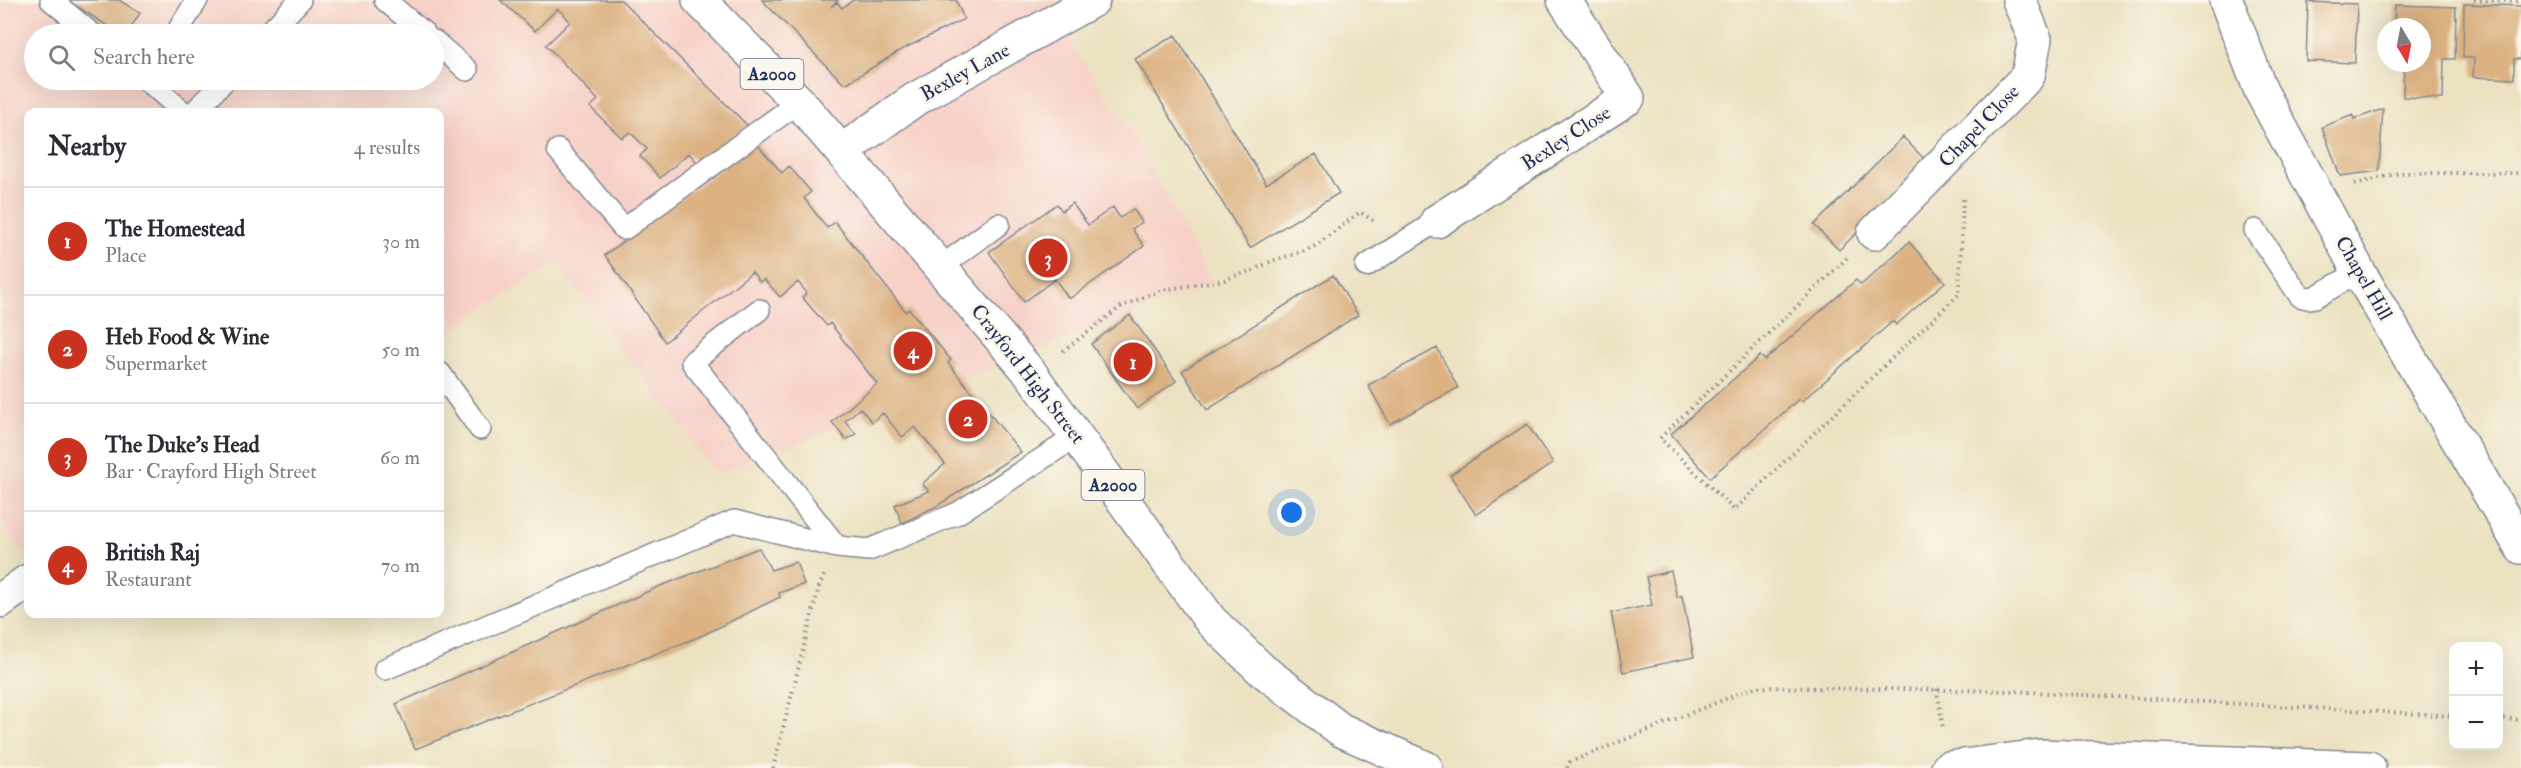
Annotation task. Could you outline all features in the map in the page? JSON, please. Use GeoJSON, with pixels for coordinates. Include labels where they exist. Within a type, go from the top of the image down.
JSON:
{"type":"FeatureCollection","features":[{"type":"Feature","properties":{"kind":"street","name":"Crayford High Street"},"geometry":{"type":"LineString","coordinates":[[699,0],[799,102],[1032,374],[1211,621],[1261,669],[1341,730],[1426,768]]}},
{"type":"Feature","properties":{"kind":"street","name":"Bexley Lane"},"geometry":{"type":"LineString","coordinates":[[842,151],[914,100],[1093,0]]}},
{"type":"Feature","properties":{"kind":"street","name":"Bexley Close"},"geometry":{"type":"LineString","coordinates":[[1437,221],[1628,98],[1564,0]]}},
{"type":"Feature","properties":{"kind":"street","name":"Chapel Close"},"geometry":{"type":"LineString","coordinates":[[1874,233],[2028,76],[2035,39],[2019,0]]}},
{"type":"Feature","properties":{"kind":"street","name":"Chapel Hill"},"geometry":{"type":"LineString","coordinates":[[2226,0],[2260,91],[2359,272],[2521,547]]}},
{"type":"Feature","properties":{"kind":"street"},"geometry":{"type":"LineString","coordinates":[[0,601],[24,584]]}},
{"type":"Feature","properties":{"kind":"street"},"geometry":{"type":"LineString","coordinates":[[1948,768],[2040,756],[2369,768]]}},
{"type":"Feature","properties":{"kind":"lane"},"geometry":{"type":"LineString","coordinates":[[51,0],[80,24]]}},
{"type":"Feature","properties":{"kind":"lane"},"geometry":{"type":"LineString","coordinates":[[182,24],[197,0]]}},
{"type":"Feature","properties":{"kind":"lane"},"geometry":{"type":"LineString","coordinates":[[277,24],[300,0]]}},
{"type":"Feature","properties":{"kind":"lane"},"geometry":{"type":"LineString","coordinates":[[385,0],[413,24]]}},
{"type":"Feature","properties":{"kind":"lane"},"geometry":{"type":"LineString","coordinates":[[444,50],[467,70]]}},
{"type":"Feature","properties":{"kind":"lane"},"geometry":{"type":"LineString","coordinates":[[159,90],[179,108]]}},
{"type":"Feature","properties":{"kind":"lane"},"geometry":{"type":"LineString","coordinates":[[198,108],[215,90]]}},
{"type":"Feature","properties":{"kind":"lane"},"geometry":{"type":"LineString","coordinates":[[558,150],[624,229],[799,102]]}},
{"type":"Feature","properties":{"kind":"lane"},"geometry":{"type":"LineString","coordinates":[[1366,266],[1437,221]]}},
{"type":"Feature","properties":{"kind":"lane"},"geometry":{"type":"LineString","coordinates":[[941,267],[999,224]]}},
{"type":"Feature","properties":{"kind":"lane"},"geometry":{"type":"LineString","coordinates":[[2255,230],[2300,296],[2315,297],[2359,272]]}},
{"type":"Feature","properties":{"kind":"lane"},"geometry":{"type":"LineString","coordinates":[[759,310],[692,362],[837,548]]}},
{"type":"Feature","properties":{"kind":"lane"},"geometry":{"type":"LineString","coordinates":[[444,379],[480,429]]}},
{"type":"Feature","properties":{"kind":"lane"},"geometry":{"type":"LineString","coordinates":[[385,669],[734,521],[837,548],[868,550],[958,513],[1077,436]]}},
{"type":"Feature","properties":{"kind":"path"},"geometry":{"type":"LineString","coordinates":[[2474,0],[2521,1]]}},
{"type":"Feature","properties":{"kind":"path"},"geometry":{"type":"LineString","coordinates":[[1840,264],[1660,438],[1734,510],[1959,294],[1965,142]]}},
{"type":"Feature","properties":{"kind":"path"},"geometry":{"type":"LineString","coordinates":[[2317,194],[2399,173],[2521,173]]}},
{"type":"Feature","properties":{"kind":"path"},"geometry":{"type":"LineString","coordinates":[[1032,374],[1122,306],[1162,290],[1224,280],[1302,252],[1315,246],[1360,212]]}},
{"type":"Feature","properties":{"kind":"path"},"geometry":{"type":"LineString","coordinates":[[773,768],[819,587]]}},
{"type":"Feature","properties":{"kind":"path"},"geometry":{"type":"LineString","coordinates":[[1567,768],[1570,762],[1755,687],[2014,691],[2449,716]]}},
{"type":"Feature","properties":{"kind":"path"},"geometry":{"type":"LineString","coordinates":[[2503,718],[2521,720]]}},
{"type":"Feature","properties":{"kind":"shaded area"},"geometry":{"type":"Polygon","coordinates":[[[0,0],[1054,0],[1077,53],[1141,147],[1212,283],[716,474],[556,263],[444,334],[444,108],[24,108],[24,553],[0,520],[0,0]]]}},
{"type":"Feature","properties":{"kind":"building"},"geometry":{"type":"Polygon","coordinates":[[[67,0],[119,0],[140,13],[133,24],[104,24],[67,0]]]}},
{"type":"Feature","properties":{"kind":"building"},"geometry":{"type":"Polygon","coordinates":[[[500,0],[621,0],[748,126],[697,162],[689,153],[660,178],[640,156],[647,149],[630,132],[622,138],[590,107],[598,100],[546,45],[570,22],[563,13],[557,9],[535,31],[500,0]]]}},
{"type":"Feature","properties":{"kind":"building"},"geometry":{"type":"Polygon","coordinates":[[[762,0],[838,0],[831,7],[837,2],[842,8],[853,0],[956,0],[964,19],[901,50],[847,83],[843,83],[762,0]]]}},
{"type":"Feature","properties":{"kind":"building"},"geometry":{"type":"Polygon","coordinates":[[[2308,2],[2357,4],[2355,63],[2306,61],[2308,2]]]}},
{"type":"Feature","properties":{"kind":"building"},"geometry":{"type":"Polygon","coordinates":[[[2464,4],[2521,6],[2521,59],[2514,59],[2514,79],[2473,77],[2474,58],[2463,58],[2464,4]]]}},
{"type":"Feature","properties":{"kind":"building"},"geometry":{"type":"Polygon","coordinates":[[[2395,5],[2456,7],[2455,59],[2444,59],[2443,99],[2403,97],[2404,72],[2431,72],[2431,18],[2394,18],[2395,5]]]}},
{"type":"Feature","properties":{"kind":"building"},"geometry":{"type":"Polygon","coordinates":[[[1175,35],[1266,184],[1316,154],[1339,193],[1250,248],[1135,59],[1175,35]]]}},
{"type":"Feature","properties":{"kind":"building"},"geometry":{"type":"Polygon","coordinates":[[[2383,109],[2379,171],[2340,176],[2322,127],[2353,115],[2354,119],[2383,109]]]}},
{"type":"Feature","properties":{"kind":"building"},"geometry":{"type":"Polygon","coordinates":[[[1903,137],[1928,163],[1839,250],[1814,225],[1903,137]]]}},
{"type":"Feature","properties":{"kind":"building"},"geometry":{"type":"Polygon","coordinates":[[[756,143],[782,173],[789,166],[811,192],[804,198],[827,228],[835,222],[906,312],[909,309],[951,360],[948,363],[1021,452],[937,506],[902,523],[895,505],[929,491],[922,484],[945,464],[915,427],[902,437],[883,413],[872,422],[860,408],[845,421],[856,434],[846,440],[832,422],[877,384],[830,323],[827,326],[802,297],[807,293],[798,282],[780,297],[764,279],[760,282],[752,272],[665,342],[605,255],[756,143]]]}},
{"type":"Feature","properties":{"kind":"building"},"geometry":{"type":"Polygon","coordinates":[[[1072,203],[1088,225],[1113,207],[1120,218],[1133,209],[1142,222],[1132,229],[1144,246],[1069,299],[1055,279],[1024,302],[989,252],[1057,204],[1062,211],[1072,203]]]}},
{"type":"Feature","properties":{"kind":"building"},"geometry":{"type":"Polygon","coordinates":[[[1909,242],[1945,282],[1896,325],[1893,321],[1802,401],[1799,399],[1710,478],[1671,434],[1760,356],[1765,360],[1856,280],[1861,285],[1909,242]]]}},
{"type":"Feature","properties":{"kind":"building"},"geometry":{"type":"Polygon","coordinates":[[[1333,275],[1358,315],[1207,410],[1182,371],[1333,275]]]}},
{"type":"Feature","properties":{"kind":"building"},"geometry":{"type":"Polygon","coordinates":[[[1130,315],[1176,381],[1137,409],[1091,344],[1130,315]]]}},
{"type":"Feature","properties":{"kind":"building"},"geometry":{"type":"Polygon","coordinates":[[[1437,348],[1458,388],[1390,424],[1368,385],[1437,348]]]}},
{"type":"Feature","properties":{"kind":"building"},"geometry":{"type":"Polygon","coordinates":[[[1527,424],[1553,463],[1476,515],[1450,475],[1527,424]]]}},
{"type":"Feature","properties":{"kind":"building"},"geometry":{"type":"Polygon","coordinates":[[[759,548],[771,570],[796,562],[804,584],[779,593],[780,597],[703,635],[415,749],[396,704],[658,587],[759,548]]]}},
{"type":"Feature","properties":{"kind":"building"},"geometry":{"type":"Polygon","coordinates":[[[1671,571],[1677,597],[1682,596],[1694,657],[1623,672],[1611,613],[1652,605],[1646,577],[1671,571]]]}},
{"type":"Feature","properties":{"kind":"place","name":"The Duke's Head"},"geometry":{"type":"Point","coordinates":[1048,258]}},
{"type":"Feature","properties":{"kind":"place","name":"British Raj"},"geometry":{"type":"Point","coordinates":[913,351]}},
{"type":"Feature","properties":{"kind":"place","name":"The Homestead"},"geometry":{"type":"Point","coordinates":[1133,362]}},
{"type":"Feature","properties":{"kind":"place","name":"Heb Food & Wine"},"geometry":{"type":"Point","coordinates":[968,419]}}]}
